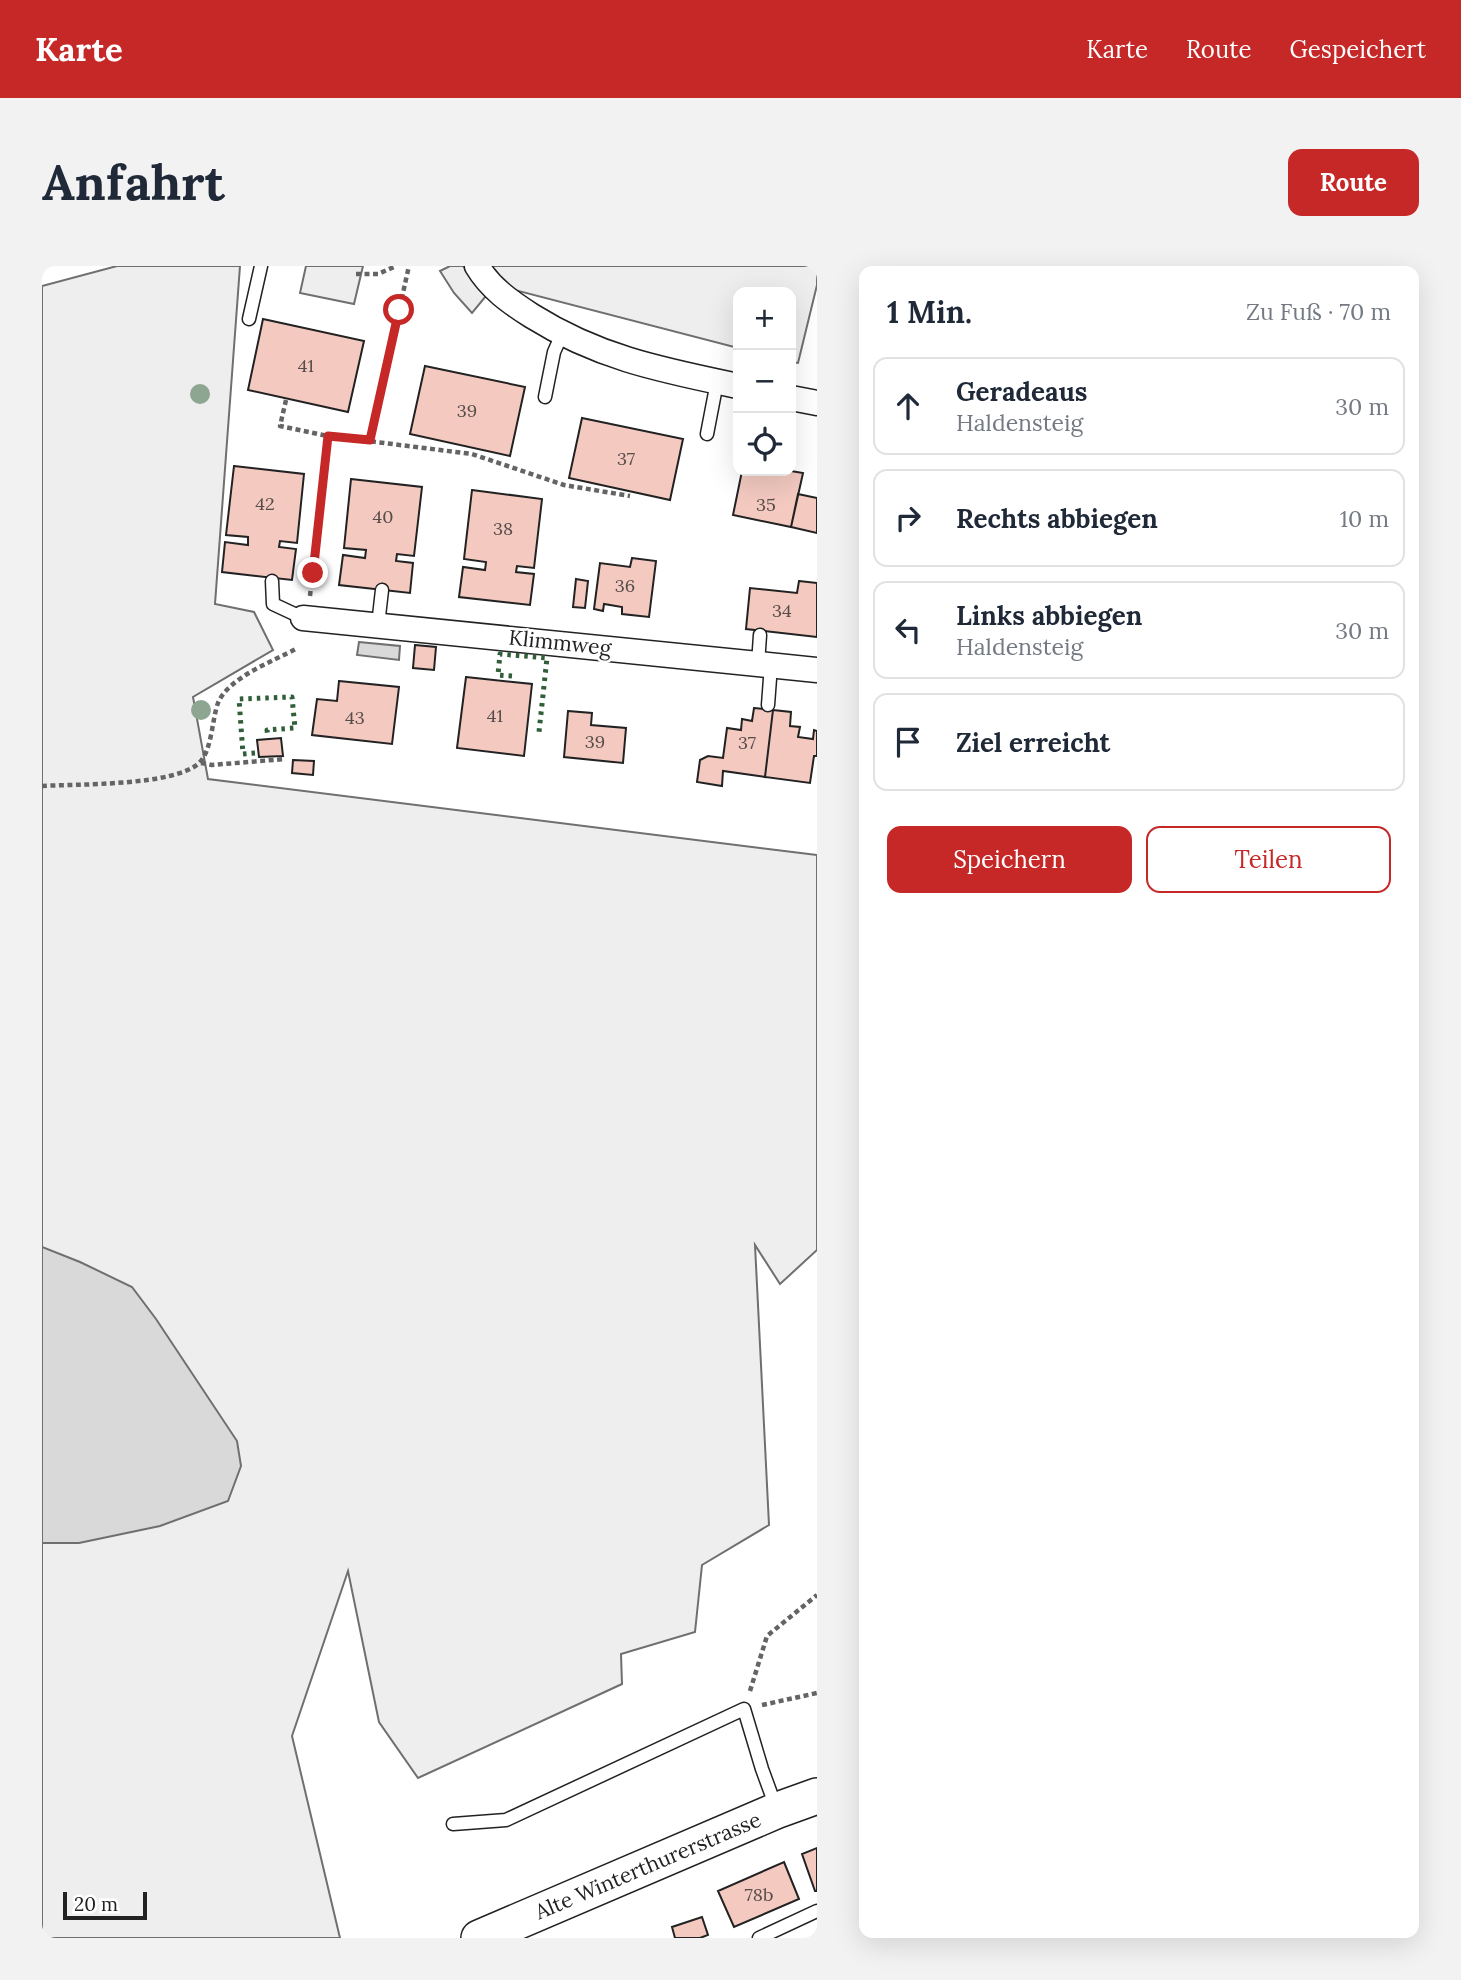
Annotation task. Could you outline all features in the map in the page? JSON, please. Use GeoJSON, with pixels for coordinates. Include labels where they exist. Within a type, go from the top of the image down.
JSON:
{"type":"FeatureCollection","features":[{"type":"Feature","properties":{"kind":"main road","name":"Alte Winterthurerstrasse"},"geometry":{"type":"LineString","coordinates":[[480,1938],[778,1810],[817,1796]]}},
{"type":"Feature","properties":{"kind":"street"},"geometry":{"type":"LineString","coordinates":[[477,266],[492,286],[506,298],[562,334],[615,357],[728,384]]}},
{"type":"Feature","properties":{"kind":"street"},"geometry":{"type":"LineString","coordinates":[[796,399],[817,403]]}},
{"type":"Feature","properties":{"kind":"street","name":"Klimmweg"},"geometry":{"type":"LineString","coordinates":[[303,618],[817,670]]}},
{"type":"Feature","properties":{"kind":"lane"},"geometry":{"type":"LineString","coordinates":[[249,319],[261,266]]}},
{"type":"Feature","properties":{"kind":"lane"},"geometry":{"type":"LineString","coordinates":[[545,397],[554,352],[562,334]]}},
{"type":"Feature","properties":{"kind":"lane"},"geometry":{"type":"LineString","coordinates":[[706,434],[728,384]]}},
{"type":"Feature","properties":{"kind":"lane"},"geometry":{"type":"LineString","coordinates":[[272,581],[273,604],[303,618]]}},
{"type":"Feature","properties":{"kind":"lane"},"geometry":{"type":"LineString","coordinates":[[378,625],[382,590]]}},
{"type":"Feature","properties":{"kind":"lane"},"geometry":{"type":"LineString","coordinates":[[760,635],[768,705]]}},
{"type":"Feature","properties":{"kind":"lane"},"geometry":{"type":"LineString","coordinates":[[453,1824],[506,1820],[744,1709],[778,1810]]}},
{"type":"Feature","properties":{"kind":"lane"},"geometry":{"type":"LineString","coordinates":[[760,1938],[817,1910]]}},
{"type":"Feature","properties":{"kind":"path"},"geometry":{"type":"LineString","coordinates":[[356,274],[378,274],[396,266]]}},
{"type":"Feature","properties":{"kind":"path"},"geometry":{"type":"LineString","coordinates":[[370,440],[409,266]]}},
{"type":"Feature","properties":{"kind":"path"},"geometry":{"type":"LineString","coordinates":[[286,400],[280,426],[328,436],[472,454],[564,485],[630,496]]}},
{"type":"Feature","properties":{"kind":"path"},"geometry":{"type":"LineString","coordinates":[[310,594],[328,436]]}},
{"type":"Feature","properties":{"kind":"path"},"geometry":{"type":"LineString","coordinates":[[42,786],[158,779],[183,773],[201,762],[210,739],[219,700],[232,683],[296,649]]}},
{"type":"Feature","properties":{"kind":"path"},"geometry":{"type":"LineString","coordinates":[[201,762],[212,765],[285,759]]}},
{"type":"Feature","properties":{"kind":"path"},"geometry":{"type":"LineString","coordinates":[[817,1595],[767,1636],[744,1709],[817,1693]]}},
{"type":"Feature","properties":{"kind":"shaded area"},"geometry":{"type":"Polygon","coordinates":[[[117,266],[240,266],[215,604],[254,612],[273,650],[193,697],[208,779],[817,855],[817,1250],[780,1284],[755,1245],[769,1525],[702,1565],[695,1632],[621,1654],[622,1684],[418,1778],[379,1722],[348,1571],[292,1736],[340,1938],[42,1938],[42,286],[117,266]]]}},
{"type":"Feature","properties":{"kind":"shaded area"},"geometry":{"type":"Polygon","coordinates":[[[306,266],[363,266],[354,304],[300,293],[306,266]]]}},
{"type":"Feature","properties":{"kind":"shaded area"},"geometry":{"type":"Polygon","coordinates":[[[450,266],[463,266],[486,296],[472,313],[454,293],[440,271],[450,266]]]}},
{"type":"Feature","properties":{"kind":"shaded area"},"geometry":{"type":"Polygon","coordinates":[[[492,266],[817,266],[817,285],[798,363],[796,287],[733,287],[733,347],[503,287],[492,266]]]}},
{"type":"Feature","properties":{"kind":"shaded area"},"geometry":{"type":"Polygon","coordinates":[[[359,642],[400,646],[399,660],[357,655],[359,642]]]}},
{"type":"Feature","properties":{"kind":"shaded area"},"geometry":{"type":"Polygon","coordinates":[[[42,1247],[132,1287],[156,1319],[237,1441],[241,1466],[228,1501],[160,1526],[79,1543],[42,1543],[42,1247]]]}},
{"type":"Feature","properties":{"kind":"building"},"geometry":{"type":"Polygon","coordinates":[[[263,319],[364,341],[348,412],[248,390],[263,319]]]}},
{"type":"Feature","properties":{"kind":"building"},"geometry":{"type":"Polygon","coordinates":[[[425,366],[525,387],[510,456],[410,434],[425,366]]]}},
{"type":"Feature","properties":{"kind":"building"},"geometry":{"type":"Polygon","coordinates":[[[582,418],[683,439],[670,500],[569,478],[582,418]]]}},
{"type":"Feature","properties":{"kind":"building"},"geometry":{"type":"Polygon","coordinates":[[[234,466],[304,474],[297,543],[280,541],[279,547],[296,549],[292,580],[222,572],[225,542],[248,545],[248,537],[226,535],[234,466]]]}},
{"type":"Feature","properties":{"kind":"building"},"geometry":{"type":"Polygon","coordinates":[[[796,472],[803,473],[791,527],[733,515],[741,476],[796,476],[796,472]]]}},
{"type":"Feature","properties":{"kind":"building"},"geometry":{"type":"Polygon","coordinates":[[[351,479],[422,487],[414,556],[397,554],[396,561],[413,563],[410,593],[339,585],[343,555],[365,558],[366,550],[344,548],[351,479]]]}},
{"type":"Feature","properties":{"kind":"building"},"geometry":{"type":"Polygon","coordinates":[[[472,490],[542,499],[534,568],[517,566],[516,572],[534,574],[530,605],[459,597],[463,567],[485,570],[486,562],[464,559],[472,490]]]}},
{"type":"Feature","properties":{"kind":"building"},"geometry":{"type":"Polygon","coordinates":[[[798,494],[817,498],[817,533],[791,527],[798,494]]]}},
{"type":"Feature","properties":{"kind":"building"},"geometry":{"type":"Polygon","coordinates":[[[632,558],[656,561],[649,617],[622,614],[622,607],[604,604],[603,611],[594,609],[600,563],[630,567],[632,558]]]}},
{"type":"Feature","properties":{"kind":"building"},"geometry":{"type":"Polygon","coordinates":[[[576,579],[588,581],[585,608],[573,607],[576,579]]]}},
{"type":"Feature","properties":{"kind":"building"},"geometry":{"type":"Polygon","coordinates":[[[799,581],[817,583],[817,637],[746,629],[750,588],[797,593],[799,581]]]}},
{"type":"Feature","properties":{"kind":"building"},"geometry":{"type":"Polygon","coordinates":[[[415,645],[436,647],[434,670],[413,668],[415,645]]]}},
{"type":"Feature","properties":{"kind":"building"},"geometry":{"type":"Polygon","coordinates":[[[466,677],[532,684],[524,756],[457,748],[466,677]]]}},
{"type":"Feature","properties":{"kind":"building"},"geometry":{"type":"Polygon","coordinates":[[[339,681],[399,687],[392,744],[312,735],[317,699],[337,701],[339,681]]]}},
{"type":"Feature","properties":{"kind":"building"},"geometry":{"type":"Polygon","coordinates":[[[754,708],[773,710],[765,777],[723,771],[722,786],[697,782],[700,760],[708,756],[723,758],[727,728],[741,730],[742,719],[752,721],[754,708]]]}},
{"type":"Feature","properties":{"kind":"building"},"geometry":{"type":"Polygon","coordinates":[[[773,710],[791,712],[790,726],[800,727],[798,737],[813,739],[814,730],[817,731],[817,756],[814,756],[810,783],[765,777],[773,710]]]}},
{"type":"Feature","properties":{"kind":"building"},"geometry":{"type":"Polygon","coordinates":[[[568,711],[592,713],[591,725],[626,728],[623,763],[564,757],[568,711]]]}},
{"type":"Feature","properties":{"kind":"building"},"geometry":{"type":"Polygon","coordinates":[[[281,738],[283,756],[259,757],[257,740],[281,738]]]}},
{"type":"Feature","properties":{"kind":"building"},"geometry":{"type":"Polygon","coordinates":[[[293,760],[314,761],[313,775],[292,773],[293,760]]]}},
{"type":"Feature","properties":{"kind":"building"},"geometry":{"type":"Polygon","coordinates":[[[817,1848],[817,1891],[815,1891],[802,1854],[817,1848]]]}},
{"type":"Feature","properties":{"kind":"building"},"geometry":{"type":"Polygon","coordinates":[[[784,1862],[799,1899],[734,1927],[718,1891],[784,1862]]]}},
{"type":"Feature","properties":{"kind":"building"},"geometry":{"type":"Polygon","coordinates":[[[702,1917],[708,1935],[700,1938],[675,1938],[672,1927],[702,1917]]]}},
{"type":"Feature","properties":{"kind":"hedge"},"geometry":{"type":"LineString","coordinates":[[512,676],[498,675],[500,654],[547,658],[539,732]]}},
{"type":"Feature","properties":{"kind":"hedge"},"geometry":{"type":"LineString","coordinates":[[255,753],[243,754],[239,699],[292,697],[295,728],[267,730],[268,737]]}},
{"type":"Feature","properties":{"kind":"route"},"geometry":{"type":"LineString","coordinates":[[313,573],[328,436],[370,440],[399,310]]}}]}
